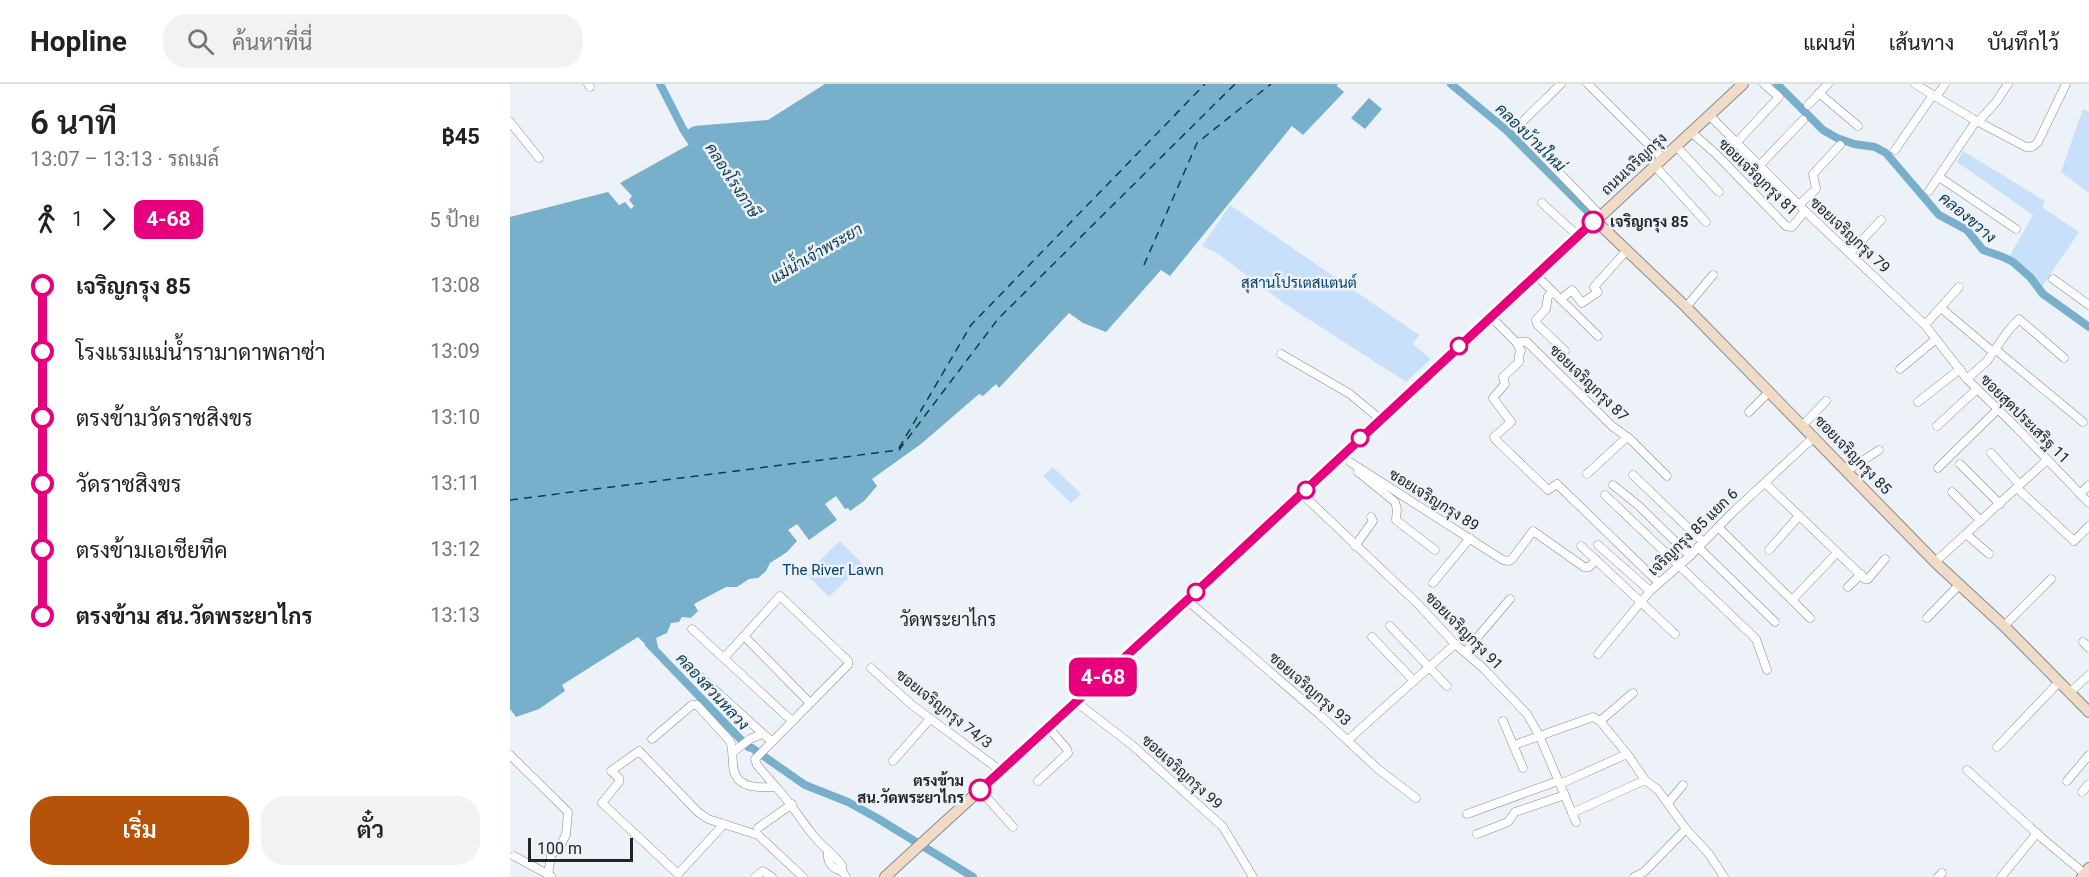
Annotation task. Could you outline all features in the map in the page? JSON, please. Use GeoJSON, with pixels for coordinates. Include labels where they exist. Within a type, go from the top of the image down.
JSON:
{"type":"FeatureCollection","features":[{"type":"Feature","properties":{"kind":"main road","name":"ถนนเจริญกรุง"},"geometry":{"type":"LineString","coordinates":[[885,877],[1302,494],[1346,459],[1380,419],[1743,84]]}},
{"type":"Feature","properties":{"kind":"main road","name":"ซอยเจริญกรุง 85"},"geometry":{"type":"LineString","coordinates":[[1598,218],[1935,562],[2004,626],[2089,712]]}},
{"type":"Feature","properties":{"kind":"street"},"geometry":{"type":"LineString","coordinates":[[1561,84],[1516,128],[1598,218]]}},
{"type":"Feature","properties":{"kind":"street"},"geometry":{"type":"LineString","coordinates":[[1588,84],[1658,162],[1706,222]]}},
{"type":"Feature","properties":{"kind":"street"},"geometry":{"type":"LineString","coordinates":[[1737,142],[1779,97],[1764,84]]}},
{"type":"Feature","properties":{"kind":"street"},"geometry":{"type":"LineString","coordinates":[[1808,105],[1828,84]]}},
{"type":"Feature","properties":{"kind":"street"},"geometry":{"type":"LineString","coordinates":[[1915,84],[1977,122],[2026,147],[2032,147],[2038,142],[2066,84]]}},
{"type":"Feature","properties":{"kind":"street"},"geometry":{"type":"LineString","coordinates":[[1895,150],[1945,84]]}},
{"type":"Feature","properties":{"kind":"street"},"geometry":{"type":"LineString","coordinates":[[1929,191],[1977,122],[1996,102],[2008,84]]}},
{"type":"Feature","properties":{"kind":"street"},"geometry":{"type":"LineString","coordinates":[[1820,93],[1858,126]]}},
{"type":"Feature","properties":{"kind":"street","name":"ซอยเจริญกรุง 79"},"geometry":{"type":"LineString","coordinates":[[1709,115],[1802,208],[1925,325],[1967,379]]}},
{"type":"Feature","properties":{"kind":"street"},"geometry":{"type":"LineString","coordinates":[[1760,165],[1803,120]]}},
{"type":"Feature","properties":{"kind":"street"},"geometry":{"type":"LineString","coordinates":[[510,122],[513,131],[539,158]]}},
{"type":"Feature","properties":{"kind":"street","name":"ซอยเจริญกรุง 81"},"geometry":{"type":"LineString","coordinates":[[1691,132],[1716,154],[1786,226],[1792,227],[1802,208]]}},
{"type":"Feature","properties":{"kind":"street"},"geometry":{"type":"LineString","coordinates":[[1802,208],[1816,189],[1813,174],[1840,145]]}},
{"type":"Feature","properties":{"kind":"street"},"geometry":{"type":"LineString","coordinates":[[1676,146],[1719,192]]}},
{"type":"Feature","properties":{"kind":"street"},"geometry":{"type":"LineString","coordinates":[[1939,177],[2016,229]]}},
{"type":"Feature","properties":{"kind":"street"},"geometry":{"type":"LineString","coordinates":[[1542,203],[1578,236]]}},
{"type":"Feature","properties":{"kind":"street"},"geometry":{"type":"LineString","coordinates":[[1850,253],[1881,220]]}},
{"type":"Feature","properties":{"kind":"street"},"geometry":{"type":"LineString","coordinates":[[1561,299],[1572,290],[1582,303],[1598,292],[1594,287],[1627,250]]}},
{"type":"Feature","properties":{"kind":"street"},"geometry":{"type":"LineString","coordinates":[[1536,275],[1598,336]]}},
{"type":"Feature","properties":{"kind":"street"},"geometry":{"type":"LineString","coordinates":[[1686,307],[1713,275]]}},
{"type":"Feature","properties":{"kind":"street"},"geometry":{"type":"LineString","coordinates":[[2053,279],[2089,305]]}},
{"type":"Feature","properties":{"kind":"street"},"geometry":{"type":"LineString","coordinates":[[1925,325],[1959,287]]}},
{"type":"Feature","properties":{"kind":"street"},"geometry":{"type":"LineString","coordinates":[[1551,292],[1546,309],[1536,320],[1537,324],[1565,351]]}},
{"type":"Feature","properties":{"kind":"street"},"geometry":{"type":"LineString","coordinates":[[1941,308],[2083,422]]}},
{"type":"Feature","properties":{"kind":"street","name":"ซอยเจริญกรุง 87"},"geometry":{"type":"LineString","coordinates":[[1491,317],[1516,342],[1527,342],[1612,426],[1627,437],[1667,476]]}},
{"type":"Feature","properties":{"kind":"street"},"geometry":{"type":"LineString","coordinates":[[1967,379],[1987,361],[2019,319],[2064,358]]}},
{"type":"Feature","properties":{"kind":"street"},"geometry":{"type":"LineString","coordinates":[[1900,369],[1936,339]]}},
{"type":"Feature","properties":{"kind":"street"},"geometry":{"type":"LineString","coordinates":[[1516,342],[1521,350],[1519,362],[1504,374],[1505,384],[1493,398],[1511,422],[1494,437],[1495,439],[1548,490],[1557,484],[1659,583]]}},
{"type":"Feature","properties":{"kind":"street"},"geometry":{"type":"LineString","coordinates":[[1281,354],[1350,394],[1380,419]]}},
{"type":"Feature","properties":{"kind":"street"},"geometry":{"type":"LineString","coordinates":[[1918,402],[1960,369]]}},
{"type":"Feature","properties":{"kind":"street","name":"ซอยสุดประเสริฐ 11"},"geometry":{"type":"LineString","coordinates":[[1967,379],[2089,503]]}},
{"type":"Feature","properties":{"kind":"street"},"geometry":{"type":"LineString","coordinates":[[1937,426],[1977,389]]}},
{"type":"Feature","properties":{"kind":"street"},"geometry":{"type":"LineString","coordinates":[[1749,412],[1769,392]]}},
{"type":"Feature","properties":{"kind":"street"},"geometry":{"type":"LineString","coordinates":[[1803,425],[1826,401]]}},
{"type":"Feature","properties":{"kind":"street"},"geometry":{"type":"LineString","coordinates":[[1938,468],[1998,410]]}},
{"type":"Feature","properties":{"kind":"street"},"geometry":{"type":"LineString","coordinates":[[1587,474],[1627,437]]}},
{"type":"Feature","properties":{"kind":"street","name":"เจริญกรุง 85 แยก 6"},"geometry":{"type":"LineString","coordinates":[[1598,654],[1650,591],[1680,566],[1814,437]]}},
{"type":"Feature","properties":{"kind":"street"},"geometry":{"type":"LineString","coordinates":[[1847,471],[1879,450]]}},
{"type":"Feature","properties":{"kind":"street"},"geometry":{"type":"LineString","coordinates":[[1991,453],[2018,487],[2074,542],[2089,526]]}},
{"type":"Feature","properties":{"kind":"street"},"geometry":{"type":"LineString","coordinates":[[1346,459],[1363,477],[1395,502],[1396,520],[1435,550]]}},
{"type":"Feature","properties":{"kind":"street","name":"ซอยเจริญกรุง 89"},"geometry":{"type":"LineString","coordinates":[[1346,459],[1503,560],[1512,559],[1533,531],[1584,567],[1589,567],[1596,560]]}},
{"type":"Feature","properties":{"kind":"street"},"geometry":{"type":"LineString","coordinates":[[1935,562],[2047,460]]}},
{"type":"Feature","properties":{"kind":"street"},"geometry":{"type":"LineString","coordinates":[[1960,464],[1996,507]]}},
{"type":"Feature","properties":{"kind":"street"},"geometry":{"type":"LineString","coordinates":[[1634,475],[1775,622]]}},
{"type":"Feature","properties":{"kind":"street"},"geometry":{"type":"LineString","coordinates":[[1765,483],[1837,553],[1868,579],[1886,559]]}},
{"type":"Feature","properties":{"kind":"street"},"geometry":{"type":"LineString","coordinates":[[1613,485],[1640,506],[1690,556]]}},
{"type":"Feature","properties":{"kind":"street"},"geometry":{"type":"LineString","coordinates":[[2080,494],[2089,485]]}},
{"type":"Feature","properties":{"kind":"street"},"geometry":{"type":"LineString","coordinates":[[1952,492],[1981,521]]}},
{"type":"Feature","properties":{"kind":"street","name":"ซอยเจริญกรุง 91"},"geometry":{"type":"LineString","coordinates":[[1302,494],[1418,604],[1455,644],[1527,714],[1539,735],[1576,822]]}},
{"type":"Feature","properties":{"kind":"street"},"geometry":{"type":"LineString","coordinates":[[1605,495],[1756,639],[1767,670]]}},
{"type":"Feature","properties":{"kind":"street"},"geometry":{"type":"LineString","coordinates":[[1768,550],[1799,516]]}},
{"type":"Feature","properties":{"kind":"street"},"geometry":{"type":"LineString","coordinates":[[1356,546],[1372,521],[1371,517]]}},
{"type":"Feature","properties":{"kind":"street"},"geometry":{"type":"LineString","coordinates":[[1718,527],[1810,618]]}},
{"type":"Feature","properties":{"kind":"street"},"geometry":{"type":"LineString","coordinates":[[1966,534],[1989,554]]}},
{"type":"Feature","properties":{"kind":"street"},"geometry":{"type":"LineString","coordinates":[[1433,583],[1470,538]]}},
{"type":"Feature","properties":{"kind":"street"},"geometry":{"type":"LineString","coordinates":[[1598,545],[1650,591]]}},
{"type":"Feature","properties":{"kind":"street"},"geometry":{"type":"LineString","coordinates":[[1581,546],[1675,634]]}},
{"type":"Feature","properties":{"kind":"street"},"geometry":{"type":"LineString","coordinates":[[1792,600],[1837,553]]}},
{"type":"Feature","properties":{"kind":"street"},"geometry":{"type":"LineString","coordinates":[[1848,587],[1861,574]]}},
{"type":"Feature","properties":{"kind":"street"},"geometry":{"type":"LineString","coordinates":[[2004,626],[2051,579]]}},
{"type":"Feature","properties":{"kind":"street"},"geometry":{"type":"LineString","coordinates":[[1927,618],[1959,585]]}},
{"type":"Feature","properties":{"kind":"street"},"geometry":{"type":"LineString","coordinates":[[724,658],[780,596],[848,661],[848,665],[754,759],[792,804],[828,853],[827,859],[836,870],[844,874]]}},
{"type":"Feature","properties":{"kind":"street"},"geometry":{"type":"LineString","coordinates":[[1465,652],[1510,599]]}},
{"type":"Feature","properties":{"kind":"street","name":"ซอยเจริญกรุง 93"},"geometry":{"type":"LineString","coordinates":[[1187,600],[1348,740],[1378,769],[1416,798]]}},
{"type":"Feature","properties":{"kind":"street"},"geometry":{"type":"LineString","coordinates":[[1390,626],[1447,686]]}},
{"type":"Feature","properties":{"kind":"street"},"geometry":{"type":"LineString","coordinates":[[692,629],[792,721]]}},
{"type":"Feature","properties":{"kind":"street"},"geometry":{"type":"LineString","coordinates":[[744,636],[810,703]]}},
{"type":"Feature","properties":{"kind":"street"},"geometry":{"type":"LineString","coordinates":[[1372,637],[1414,681]]}},
{"type":"Feature","properties":{"kind":"street"},"geometry":{"type":"LineString","coordinates":[[1348,740],[1455,644]]}},
{"type":"Feature","properties":{"kind":"street","name":"ซอยเจริญกรุง 74/3"},"geometry":{"type":"LineString","coordinates":[[871,668],[930,719],[1001,771]]}},
{"type":"Feature","properties":{"kind":"street"},"geometry":{"type":"LineString","coordinates":[[694,672],[771,741]]}},
{"type":"Feature","properties":{"kind":"street"},"geometry":{"type":"LineString","coordinates":[[2069,693],[2089,675]]}},
{"type":"Feature","properties":{"kind":"street"},"geometry":{"type":"LineString","coordinates":[[1997,747],[2059,682]]}},
{"type":"Feature","properties":{"kind":"street"},"geometry":{"type":"LineString","coordinates":[[1600,721],[1633,693]]}},
{"type":"Feature","properties":{"kind":"street","name":"ซอยเจริญกรุง 99"},"geometry":{"type":"LineString","coordinates":[[1076,702],[1140,752],[1223,827],[1253,877]]}},
{"type":"Feature","properties":{"kind":"street"},"geometry":{"type":"LineString","coordinates":[[652,740],[692,705],[697,705],[730,741],[735,778],[745,785],[759,788],[776,787]]}},
{"type":"Feature","properties":{"kind":"street"},"geometry":{"type":"LineString","coordinates":[[1514,745],[1593,717],[1600,721],[1645,780],[1658,790],[1724,877]]}},
{"type":"Feature","properties":{"kind":"street"},"geometry":{"type":"LineString","coordinates":[[893,761],[930,719]]}},
{"type":"Feature","properties":{"kind":"street"},"geometry":{"type":"LineString","coordinates":[[1503,721],[1523,768]]}},
{"type":"Feature","properties":{"kind":"street"},"geometry":{"type":"LineString","coordinates":[[1038,781],[1068,753],[1048,728]]}},
{"type":"Feature","properties":{"kind":"street"},"geometry":{"type":"LineString","coordinates":[[732,752],[750,738],[762,734]]}},
{"type":"Feature","properties":{"kind":"street"},"geometry":{"type":"LineString","coordinates":[[724,824],[678,874],[602,804],[619,782],[619,778],[611,771],[639,751],[698,812],[708,819],[724,824],[758,835],[803,877]]}},
{"type":"Feature","properties":{"kind":"street"},"geometry":{"type":"LineString","coordinates":[[1467,814],[1559,783],[1627,754]]}},
{"type":"Feature","properties":{"kind":"street"},"geometry":{"type":"LineString","coordinates":[[510,755],[568,812],[566,835],[551,855],[550,876],[514,856]]}},
{"type":"Feature","properties":{"kind":"street"},"geometry":{"type":"LineString","coordinates":[[2067,781],[2089,755]]}},
{"type":"Feature","properties":{"kind":"street"},"geometry":{"type":"LineString","coordinates":[[1966,770],[2037,833],[2086,872]]}},
{"type":"Feature","properties":{"kind":"street"},"geometry":{"type":"LineString","coordinates":[[1572,813],[1645,780]]}},
{"type":"Feature","properties":{"kind":"street"},"geometry":{"type":"LineString","coordinates":[[2082,792],[2089,784]]}},
{"type":"Feature","properties":{"kind":"street"},"geometry":{"type":"LineString","coordinates":[[1668,803],[1683,785]]}},
{"type":"Feature","properties":{"kind":"street"},"geometry":{"type":"LineString","coordinates":[[980,790],[1012,827]]}},
{"type":"Feature","properties":{"kind":"street"},"geometry":{"type":"LineString","coordinates":[[1477,834],[1508,822],[1515,812],[1564,795]]}},
{"type":"Feature","properties":{"kind":"street"},"geometry":{"type":"LineString","coordinates":[[758,828],[792,804]]}},
{"type":"Feature","properties":{"kind":"street"},"geometry":{"type":"LineString","coordinates":[[1634,877],[1644,872],[1686,829]]}},
{"type":"Feature","properties":{"kind":"street"},"geometry":{"type":"LineString","coordinates":[[2001,877],[2037,833]]}},
{"type":"Feature","properties":{"kind":"street"},"geometry":{"type":"LineString","coordinates":[[755,877],[764,871],[772,877]]}},
{"type":"Feature","properties":{"kind":"green space"},"geometry":{"type":"Polygon","coordinates":[[[2083,109],[2089,112],[2089,193],[2061,172],[2083,109]]]}},
{"type":"Feature","properties":{"kind":"green space"},"geometry":{"type":"Polygon","coordinates":[[[1963,151],[2045,201],[2042,207],[2079,232],[2041,288],[2031,274],[2009,257],[2033,215],[1957,162],[1963,151]]]}},
{"type":"Feature","properties":{"kind":"green space","name":"สุสานโปรเตสแตนต์"},"geometry":{"type":"Polygon","coordinates":[[[1230,205],[1419,335],[1413,344],[1431,359],[1406,382],[1285,304],[1217,253],[1202,246],[1230,205]]]}},
{"type":"Feature","properties":{"kind":"green space"},"geometry":{"type":"Polygon","coordinates":[[[1053,467],[1081,494],[1071,503],[1043,476],[1053,467]]]}},
{"type":"Feature","properties":{"kind":"green space","name":"The River Lawn"},"geometry":{"type":"Polygon","coordinates":[[[840,541],[863,564],[829,597],[806,574],[840,541]]]}},
{"type":"Feature","properties":{"kind":"water","name":"แม่น้ำเจ้าพระยา"},"geometry":{"type":"Polygon","coordinates":[[[825,84],[1338,84],[1337,86],[1344,92],[1303,135],[1292,126],[1170,276],[1161,270],[1106,332],[1083,323],[1069,313],[999,388],[996,384],[983,396],[979,394],[921,444],[872,479],[877,486],[864,501],[850,511],[848,508],[845,509],[836,496],[825,504],[837,520],[809,540],[797,524],[788,530],[797,541],[787,552],[770,563],[766,571],[758,578],[749,579],[737,587],[726,587],[694,604],[698,611],[691,618],[682,617],[679,622],[671,623],[667,633],[656,638],[658,647],[653,652],[638,637],[562,685],[565,691],[539,709],[516,717],[510,709],[510,217],[608,192],[619,205],[625,202],[631,209],[634,206],[629,200],[632,196],[620,183],[692,143],[687,130],[694,126],[768,120],[825,84]]]}},
{"type":"Feature","properties":{"kind":"water"},"geometry":{"type":"Polygon","coordinates":[[[1369,98],[1382,109],[1365,129],[1351,118],[1369,98]]]}},
{"type":"Feature","properties":{"kind":"waterway","name":"คลองโรงภาษี"},"geometry":{"type":"LineString","coordinates":[[660,84],[696,149]]}},
{"type":"Feature","properties":{"kind":"waterway","name":"คลองบ้านใหม่"},"geometry":{"type":"LineString","coordinates":[[1451,84],[1505,129],[1589,213]]}},
{"type":"Feature","properties":{"kind":"waterway","name":"คลองขวาง"},"geometry":{"type":"LineString","coordinates":[[1777,84],[1823,130],[1837,138],[1854,144],[1875,147],[1886,153],[1939,215],[1967,230],[1983,250],[2013,262],[2030,277],[2043,294],[2089,327]]}},
{"type":"Feature","properties":{"kind":"waterway","name":"คลองสวนหลวง"},"geometry":{"type":"LineString","coordinates":[[649,644],[748,747],[805,785],[848,802],[973,877]]}},
{"type":"Feature","properties":{"kind":"ferry route"},"geometry":{"type":"LineString","coordinates":[[899,448],[971,325],[1205,84]]}},
{"type":"Feature","properties":{"kind":"ferry route"},"geometry":{"type":"LineString","coordinates":[[510,500],[899,450],[998,319],[1235,84]]}},
{"type":"Feature","properties":{"kind":"ferry route"},"geometry":{"type":"LineString","coordinates":[[1144,265],[1197,143],[1271,84]]}},
{"type":"Feature","properties":{"kind":"bus line","name":"4-68"},"geometry":{"type":"LineString","coordinates":[[980,790],[1593,222]]}},
{"type":"Feature","properties":{"kind":"place","name":"เจริญกรุง 85"},"geometry":{"type":"Point","coordinates":[1593,222]}},
{"type":"Feature","properties":{"kind":"place","name":"ตรงข้าม สน.วัดพระยาไกร"},"geometry":{"type":"Point","coordinates":[980,790]}},
{"type":"Feature","properties":{"kind":"district","name":"วัดพระยาไกร"},"geometry":{"type":"Point","coordinates":[948,620]}}]}
